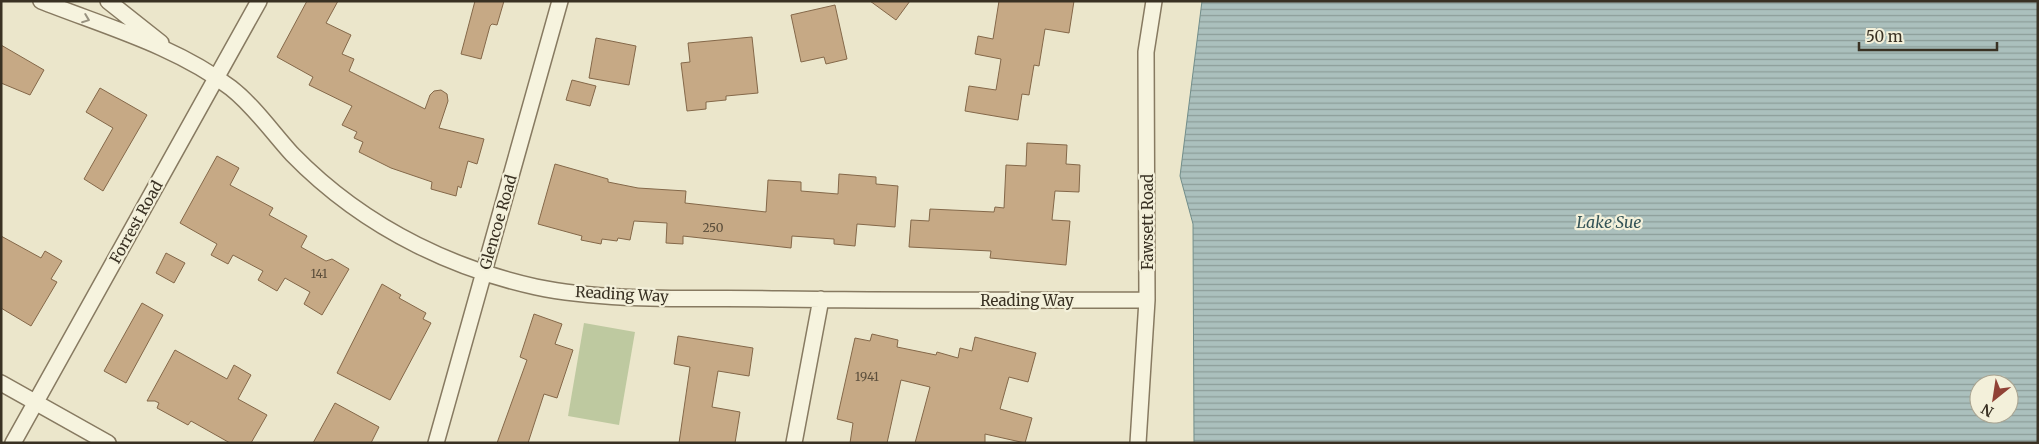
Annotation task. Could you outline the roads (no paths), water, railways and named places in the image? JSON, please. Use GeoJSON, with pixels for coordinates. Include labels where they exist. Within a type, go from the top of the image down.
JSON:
{"type":"FeatureCollection","features":[{"type":"Feature","properties":{"kind":"street","name":"Reading Way"},"geometry":{"type":"LineString","coordinates":[[40,1],[174,54],[216,78],[232,89],[294,155],[327,186],[368,217],[418,246],[483,273],[538,287],[606,296],[1147,300]]}},
{"type":"Feature","properties":{"kind":"street","name":"Reading Way"},"geometry":{"type":"LineString","coordinates":[[108,1],[174,54]]}},
{"type":"Feature","properties":{"kind":"street","name":"Forrest Road"},"geometry":{"type":"LineString","coordinates":[[13,443],[259,1]]}},
{"type":"Feature","properties":{"kind":"street","name":"Glencoe Road"},"geometry":{"type":"LineString","coordinates":[[436,443],[560,1]]}},
{"type":"Feature","properties":{"kind":"street","name":"Fawsett Road"},"geometry":{"type":"LineString","coordinates":[[1138,443],[1147,300],[1146,52],[1154,1]]}},
{"type":"Feature","properties":{"kind":"street"},"geometry":{"type":"LineString","coordinates":[[794,443],[821,299]]}},
{"type":"Feature","properties":{"kind":"street"},"geometry":{"type":"LineString","coordinates":[[1,383],[108,443]]}},
{"type":"Feature","properties":{"kind":"water","name":"Lake Sue"},"geometry":{"type":"Polygon","coordinates":[[[1202,1],[2038,1],[2038,443],[1194,443],[1193,224],[1180,176],[1202,1]]]}}]}
